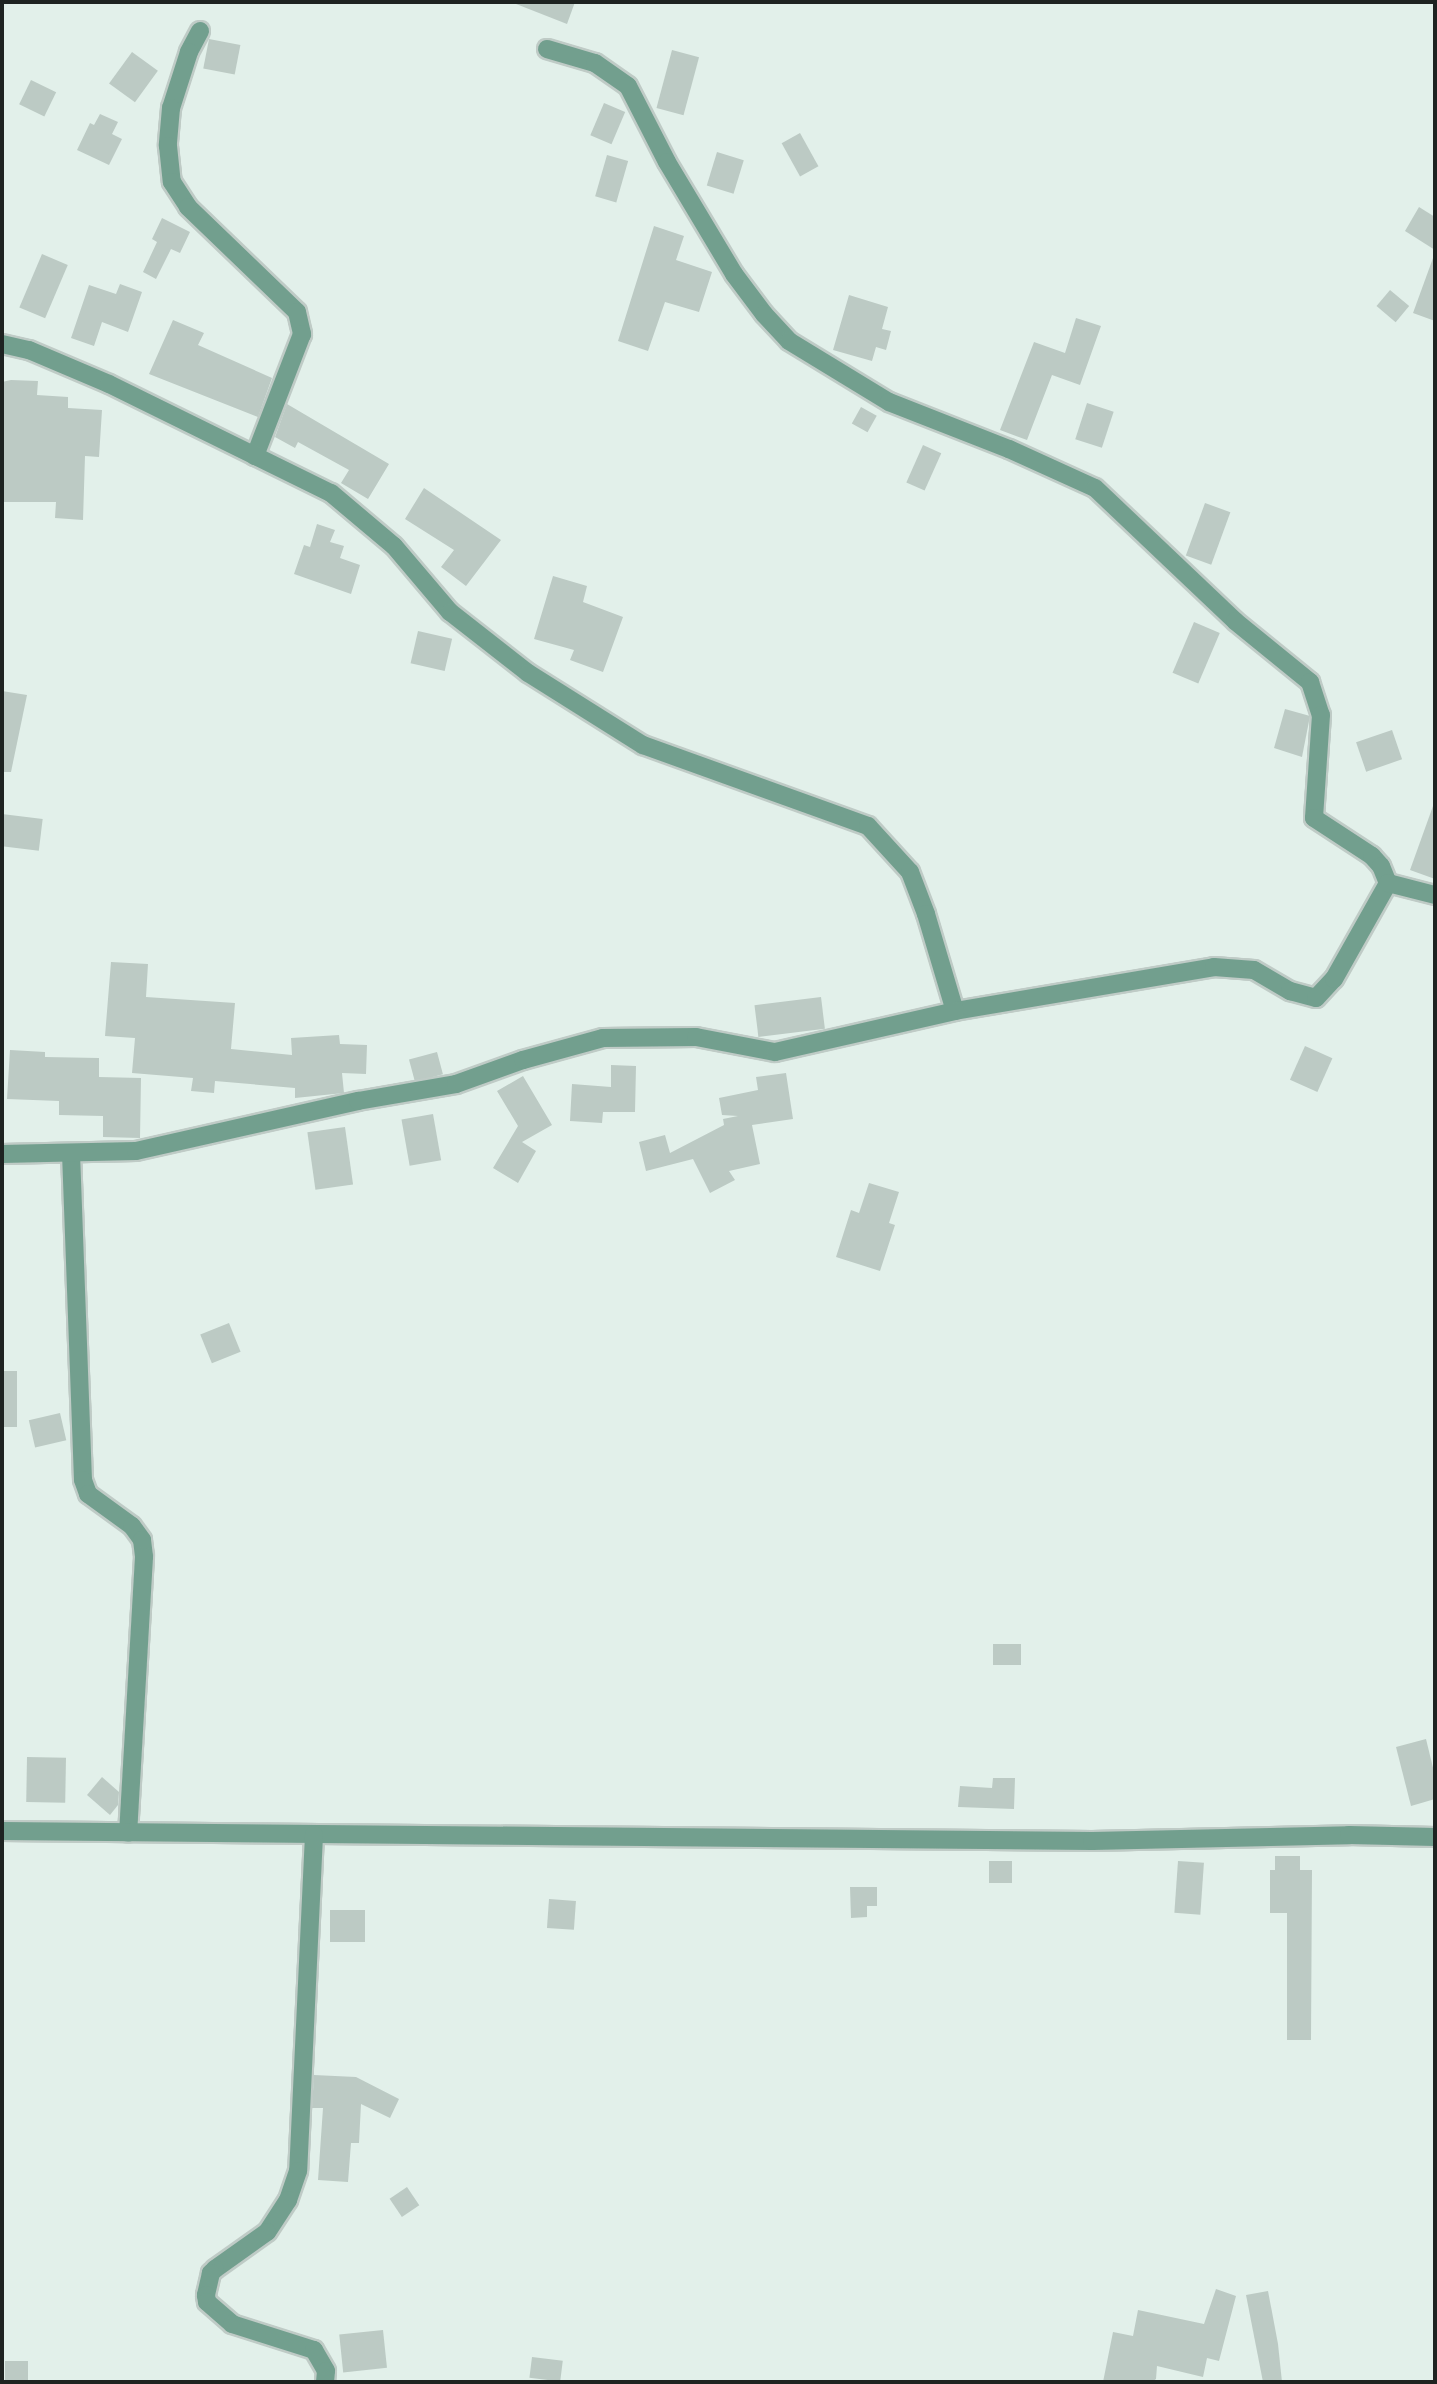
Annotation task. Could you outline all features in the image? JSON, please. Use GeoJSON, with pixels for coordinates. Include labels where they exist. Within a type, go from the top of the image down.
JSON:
{"type":"FeatureCollection","features":[{"type":"Feature","properties":{"kind":"street"},"geometry":{"type":"LineString","coordinates":[[200,31],[189,51],[171,108],[168,146],[172,182],[188,207],[297,312],[302,334],[255,456]]}},
{"type":"Feature","properties":{"kind":"street"},"geometry":{"type":"LineString","coordinates":[[547,48],[596,63],[628,86],[667,162],[734,274],[789,341],[889,402],[1009,449],[1095,488],[1235,621],[1310,682],[1321,715],[1314,818],[1372,856],[1381,866],[1388,883]]}},
{"type":"Feature","properties":{"kind":"street"},"geometry":{"type":"LineString","coordinates":[[2,344],[29,350],[109,384],[331,493],[394,546],[450,611],[528,673],[643,745],[868,826],[910,872],[955,1011]]}},
{"type":"Feature","properties":{"kind":"street"},"geometry":{"type":"LineString","coordinates":[[1388,883],[1435,895]]}},
{"type":"Feature","properties":{"kind":"street"},"geometry":{"type":"LineString","coordinates":[[2,1154],[136,1151],[358,1101],[456,1084],[523,1060],[603,1038],[696,1037],[775,1052],[955,1011],[1214,967],[1254,970],[1290,991],[1316,998],[1334,979],[1388,883]]}},
{"type":"Feature","properties":{"kind":"street"},"geometry":{"type":"LineString","coordinates":[[71,1153],[82,1480],[88,1494],[132,1526],[142,1540],[144,1557],[128,1833]]}},
{"type":"Feature","properties":{"kind":"street"},"geometry":{"type":"LineString","coordinates":[[2,1831],[1078,1841],[1349,1835],[1435,1837]]}},
{"type":"Feature","properties":{"kind":"street"},"geometry":{"type":"LineString","coordinates":[[314,1835],[298,2171],[288,2200],[267,2232],[215,2269],[206,2295],[207,2302],[232,2324],[314,2350],[326,2371],[326,2382]]}},
{"type":"Feature","properties":{"kind":"building"},"geometry":{"type":"Polygon","coordinates":[[[511,2],[575,2],[567,24],[511,2]]]}},
{"type":"Feature","properties":{"kind":"building"},"geometry":{"type":"Polygon","coordinates":[[[209,39],[240,45],[235,75],[203,68],[209,39]]]}},
{"type":"Feature","properties":{"kind":"building"},"geometry":{"type":"Polygon","coordinates":[[[672,50],[699,57],[684,115],[656,108],[672,50]]]}},
{"type":"Feature","properties":{"kind":"building"},"geometry":{"type":"Polygon","coordinates":[[[132,52],[158,71],[135,102],[109,84],[132,52]]]}},
{"type":"Feature","properties":{"kind":"building"},"geometry":{"type":"Polygon","coordinates":[[[31,80],[56,92],[44,117],[19,104],[31,80]]]}},
{"type":"Feature","properties":{"kind":"building"},"geometry":{"type":"Polygon","coordinates":[[[604,103],[625,112],[611,144],[590,135],[604,103]]]}},
{"type":"Feature","properties":{"kind":"building"},"geometry":{"type":"Polygon","coordinates":[[[100,114],[118,122],[112,134],[122,139],[109,165],[77,150],[90,123],[94,125],[100,114]]]}},
{"type":"Feature","properties":{"kind":"building"},"geometry":{"type":"Polygon","coordinates":[[[800,133],[818,166],[800,176],[782,143],[800,133]]]}},
{"type":"Feature","properties":{"kind":"building"},"geometry":{"type":"Polygon","coordinates":[[[717,152],[744,160],[734,194],[707,185],[717,152]]]}},
{"type":"Feature","properties":{"kind":"building"},"geometry":{"type":"Polygon","coordinates":[[[607,155],[628,161],[616,202],[595,196],[607,155]]]}},
{"type":"Feature","properties":{"kind":"building"},"geometry":{"type":"Polygon","coordinates":[[[1419,207],[1435,217],[1435,250],[1405,231],[1419,207]]]}},
{"type":"Feature","properties":{"kind":"building"},"geometry":{"type":"Polygon","coordinates":[[[162,218],[190,232],[180,253],[171,249],[156,279],[143,272],[157,242],[152,239],[162,218]]]}},
{"type":"Feature","properties":{"kind":"building"},"geometry":{"type":"Polygon","coordinates":[[[654,226],[684,236],[676,260],[712,272],[699,312],[665,302],[648,351],[618,341],[654,226]]]}},
{"type":"Feature","properties":{"kind":"building"},"geometry":{"type":"Polygon","coordinates":[[[42,254],[68,265],[45,318],[19,307],[42,254]]]}},
{"type":"Feature","properties":{"kind":"building"},"geometry":{"type":"Polygon","coordinates":[[[1433,258],[1435,259],[1435,321],[1413,313],[1433,258]]]}},
{"type":"Feature","properties":{"kind":"building"},"geometry":{"type":"Polygon","coordinates":[[[120,284],[142,292],[128,332],[102,322],[94,346],[71,338],[89,285],[116,294],[120,284]]]}},
{"type":"Feature","properties":{"kind":"building"},"geometry":{"type":"Polygon","coordinates":[[[1390,290],[1409,306],[1396,322],[1377,306],[1390,290]]]}},
{"type":"Feature","properties":{"kind":"building"},"geometry":{"type":"Polygon","coordinates":[[[849,295],[888,307],[882,329],[891,331],[886,350],[876,347],[872,361],[833,350],[849,295]]]}},
{"type":"Feature","properties":{"kind":"building"},"geometry":{"type":"Polygon","coordinates":[[[1076,318],[1101,326],[1080,385],[1052,375],[1027,440],[1000,430],[1034,342],[1065,353],[1076,318]]]}},
{"type":"Feature","properties":{"kind":"building"},"geometry":{"type":"Polygon","coordinates":[[[173,320],[204,333],[198,345],[272,378],[258,417],[149,374],[173,320]]]}},
{"type":"Feature","properties":{"kind":"building"},"geometry":{"type":"Polygon","coordinates":[[[38,381],[37,395],[68,397],[68,408],[102,410],[99,457],[85,456],[83,520],[55,518],[56,502],[2,502],[2,382],[38,381]]]}},
{"type":"Feature","properties":{"kind":"building"},"geometry":{"type":"Polygon","coordinates":[[[1087,403],[1114,412],[1102,448],[1075,439],[1087,403]]]}},
{"type":"Feature","properties":{"kind":"building"},"geometry":{"type":"Polygon","coordinates":[[[287,404],[389,464],[368,499],[341,483],[349,470],[298,442],[295,448],[275,437],[287,404]]]}},
{"type":"Feature","properties":{"kind":"building"},"geometry":{"type":"Polygon","coordinates":[[[861,407],[877,416],[868,432],[852,424],[861,407]]]}},
{"type":"Feature","properties":{"kind":"building"},"geometry":{"type":"Polygon","coordinates":[[[923,445],[941,453],[925,491],[906,482],[923,445]]]}},
{"type":"Feature","properties":{"kind":"building"},"geometry":{"type":"Polygon","coordinates":[[[424,488],[501,540],[466,586],[441,567],[454,550],[405,519],[424,488]]]}},
{"type":"Feature","properties":{"kind":"building"},"geometry":{"type":"Polygon","coordinates":[[[1205,503],[1230,512],[1211,565],[1186,556],[1205,503]]]}},
{"type":"Feature","properties":{"kind":"building"},"geometry":{"type":"Polygon","coordinates":[[[317,524],[335,530],[330,542],[344,546],[340,558],[360,565],[351,594],[294,574],[304,545],[310,547],[317,524]]]}},
{"type":"Feature","properties":{"kind":"building"},"geometry":{"type":"Polygon","coordinates":[[[553,576],[587,586],[583,602],[623,617],[603,672],[570,660],[574,650],[534,639],[553,576]]]}},
{"type":"Feature","properties":{"kind":"building"},"geometry":{"type":"Polygon","coordinates":[[[1194,622],[1220,633],[1198,684],[1173,673],[1194,622]]]}},
{"type":"Feature","properties":{"kind":"building"},"geometry":{"type":"Polygon","coordinates":[[[418,631],[452,639],[445,671],[411,663],[418,631]]]}},
{"type":"Feature","properties":{"kind":"building"},"geometry":{"type":"Polygon","coordinates":[[[2,691],[27,695],[11,772],[2,772],[2,691]]]}},
{"type":"Feature","properties":{"kind":"building"},"geometry":{"type":"Polygon","coordinates":[[[1285,709],[1310,716],[1302,757],[1274,748],[1285,709]]]}},
{"type":"Feature","properties":{"kind":"building"},"geometry":{"type":"Polygon","coordinates":[[[1392,730],[1402,759],[1366,772],[1356,742],[1392,730]]]}},
{"type":"Feature","properties":{"kind":"building"},"geometry":{"type":"Polygon","coordinates":[[[1435,806],[1435,879],[1410,870],[1435,806]]]}},
{"type":"Feature","properties":{"kind":"building"},"geometry":{"type":"Polygon","coordinates":[[[2,814],[43,819],[39,851],[2,846],[2,814]]]}},
{"type":"Feature","properties":{"kind":"building"},"geometry":{"type":"Polygon","coordinates":[[[111,962],[148,964],[146,997],[235,1003],[231,1049],[292,1055],[291,1038],[339,1035],[340,1044],[367,1045],[366,1074],[342,1073],[344,1093],[295,1098],[295,1088],[215,1081],[214,1093],[191,1091],[193,1078],[132,1073],[135,1038],[105,1036],[111,962]]]}},
{"type":"Feature","properties":{"kind":"building"},"geometry":{"type":"Polygon","coordinates":[[[821,997],[825,1029],[758,1037],[754,1005],[821,997]]]}},
{"type":"Feature","properties":{"kind":"building"},"geometry":{"type":"Polygon","coordinates":[[[1305,1046],[1332,1058],[1317,1092],[1290,1080],[1305,1046]]]}},
{"type":"Feature","properties":{"kind":"building"},"geometry":{"type":"Polygon","coordinates":[[[10,1050],[45,1052],[45,1057],[99,1058],[99,1077],[141,1078],[140,1138],[103,1137],[103,1116],[59,1115],[59,1101],[7,1099],[10,1050]]]}},
{"type":"Feature","properties":{"kind":"building"},"geometry":{"type":"Polygon","coordinates":[[[437,1052],[443,1074],[415,1082],[409,1060],[437,1052]]]}},
{"type":"Feature","properties":{"kind":"building"},"geometry":{"type":"Polygon","coordinates":[[[611,1065],[636,1066],[635,1112],[603,1112],[602,1123],[570,1121],[572,1084],[611,1087],[611,1065]]]}},
{"type":"Feature","properties":{"kind":"building"},"geometry":{"type":"Polygon","coordinates":[[[786,1073],[793,1119],[752,1125],[760,1164],[729,1171],[735,1180],[710,1193],[693,1159],[646,1171],[639,1142],[665,1135],[670,1153],[724,1125],[723,1119],[738,1116],[722,1115],[719,1098],[758,1090],[756,1077],[786,1073]]]}},
{"type":"Feature","properties":{"kind":"building"},"geometry":{"type":"Polygon","coordinates":[[[523,1076],[552,1125],[522,1142],[536,1151],[518,1183],[493,1168],[518,1126],[497,1091],[523,1076]]]}},
{"type":"Feature","properties":{"kind":"building"},"geometry":{"type":"Polygon","coordinates":[[[433,1114],[441,1160],[410,1166],[401,1120],[433,1114]]]}},
{"type":"Feature","properties":{"kind":"building"},"geometry":{"type":"Polygon","coordinates":[[[345,1127],[353,1184],[315,1190],[307,1132],[345,1127]]]}},
{"type":"Feature","properties":{"kind":"building"},"geometry":{"type":"Polygon","coordinates":[[[869,1183],[899,1192],[889,1223],[895,1225],[880,1271],[836,1257],[851,1210],[859,1213],[869,1183]]]}},
{"type":"Feature","properties":{"kind":"building"},"geometry":{"type":"Polygon","coordinates":[[[229,1323],[241,1352],[212,1363],[200,1335],[229,1323]]]}},
{"type":"Feature","properties":{"kind":"building"},"geometry":{"type":"Polygon","coordinates":[[[2,1371],[17,1371],[17,1427],[2,1427],[2,1371]]]}},
{"type":"Feature","properties":{"kind":"building"},"geometry":{"type":"Polygon","coordinates":[[[60,1413],[66,1440],[35,1447],[29,1420],[60,1413]]]}},
{"type":"Feature","properties":{"kind":"building"},"geometry":{"type":"Polygon","coordinates":[[[993,1644],[1021,1644],[1021,1665],[993,1665],[993,1644]]]}},
{"type":"Feature","properties":{"kind":"building"},"geometry":{"type":"Polygon","coordinates":[[[1426,1739],[1435,1776],[1435,1799],[1411,1806],[1396,1747],[1426,1739]]]}},
{"type":"Feature","properties":{"kind":"building"},"geometry":{"type":"Polygon","coordinates":[[[27,1757],[66,1758],[65,1803],[26,1802],[27,1757]]]}},
{"type":"Feature","properties":{"kind":"building"},"geometry":{"type":"Polygon","coordinates":[[[102,1777],[119,1792],[118,1805],[110,1815],[87,1795],[102,1777]]]}},
{"type":"Feature","properties":{"kind":"building"},"geometry":{"type":"Polygon","coordinates":[[[993,1778],[1015,1778],[1014,1809],[958,1807],[960,1786],[992,1788],[993,1778]]]}},
{"type":"Feature","properties":{"kind":"building"},"geometry":{"type":"Polygon","coordinates":[[[1275,1856],[1300,1856],[1300,1870],[1312,1870],[1311,2040],[1287,2040],[1287,1913],[1270,1913],[1270,1870],[1275,1870],[1275,1856]]]}},
{"type":"Feature","properties":{"kind":"building"},"geometry":{"type":"Polygon","coordinates":[[[989,1861],[1012,1861],[1012,1883],[989,1883],[989,1861]]]}},
{"type":"Feature","properties":{"kind":"building"},"geometry":{"type":"Polygon","coordinates":[[[1178,1861],[1204,1863],[1200,1915],[1174,1913],[1178,1861]]]}},
{"type":"Feature","properties":{"kind":"building"},"geometry":{"type":"Polygon","coordinates":[[[850,1887],[877,1887],[877,1906],[867,1906],[867,1917],[851,1918],[850,1887]]]}},
{"type":"Feature","properties":{"kind":"building"},"geometry":{"type":"Polygon","coordinates":[[[549,1899],[576,1901],[574,1930],[547,1928],[549,1899]]]}},
{"type":"Feature","properties":{"kind":"building"},"geometry":{"type":"Polygon","coordinates":[[[330,1910],[365,1910],[365,1942],[330,1942],[330,1910]]]}},
{"type":"Feature","properties":{"kind":"building"},"geometry":{"type":"Polygon","coordinates":[[[314,2075],[356,2077],[399,2099],[390,2118],[361,2104],[359,2143],[351,2143],[348,2182],[318,2180],[323,2108],[312,2108],[314,2075]]]}},
{"type":"Feature","properties":{"kind":"building"},"geometry":{"type":"Polygon","coordinates":[[[407,2187],[419,2205],[402,2217],[390,2199],[407,2187]]]}},
{"type":"Feature","properties":{"kind":"building"},"geometry":{"type":"Polygon","coordinates":[[[1216,2289],[1236,2296],[1219,2361],[1207,2358],[1203,2377],[1157,2366],[1156,2379],[1152,2382],[1103,2382],[1113,2332],[1133,2336],[1138,2310],[1204,2324],[1216,2289]]]}},
{"type":"Feature","properties":{"kind":"building"},"geometry":{"type":"Polygon","coordinates":[[[1268,2291],[1282,2382],[1263,2382],[1246,2295],[1268,2291]]]}},
{"type":"Feature","properties":{"kind":"building"},"geometry":{"type":"Polygon","coordinates":[[[383,2330],[387,2368],[343,2372],[339,2335],[383,2330]]]}},
{"type":"Feature","properties":{"kind":"building"},"geometry":{"type":"Polygon","coordinates":[[[532,2357],[563,2361],[560,2382],[529,2378],[532,2357]]]}},
{"type":"Feature","properties":{"kind":"building"},"geometry":{"type":"Polygon","coordinates":[[[5,2361],[28,2361],[28,2382],[5,2382],[5,2361]]]}}]}
